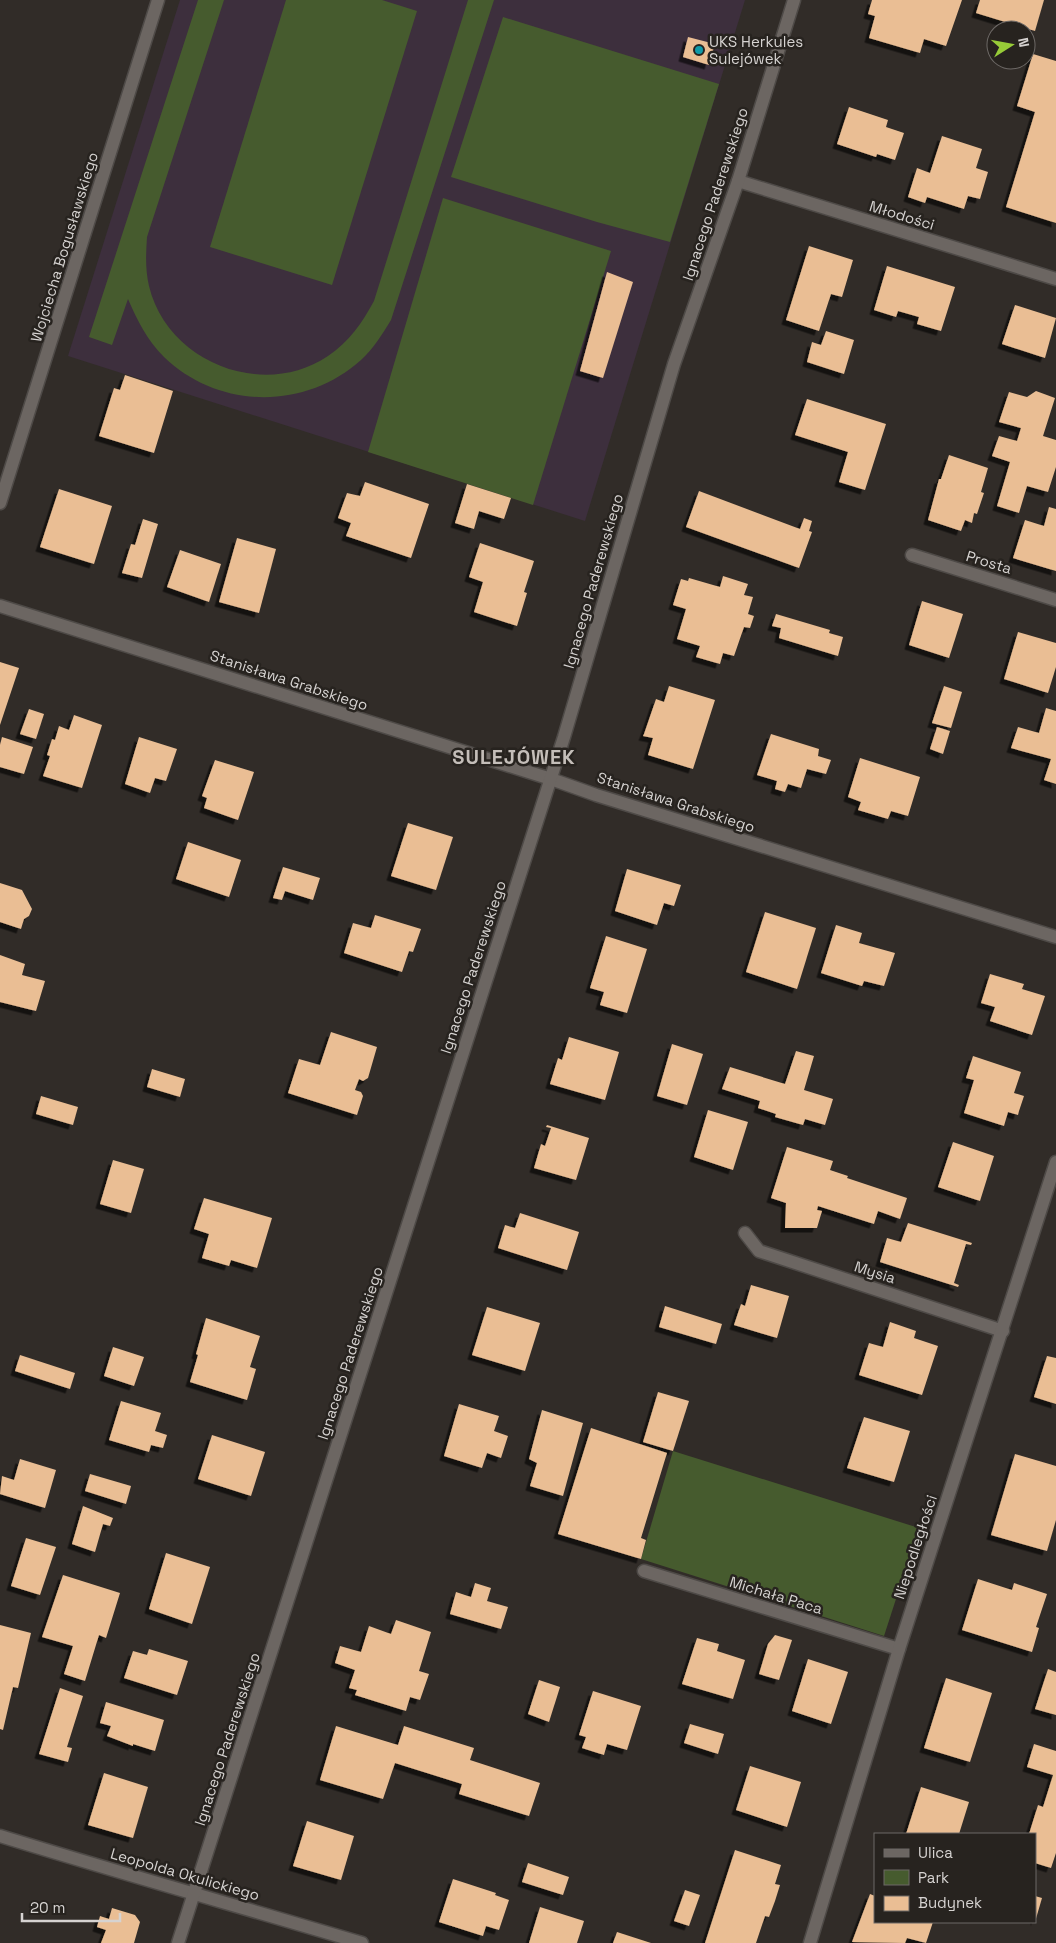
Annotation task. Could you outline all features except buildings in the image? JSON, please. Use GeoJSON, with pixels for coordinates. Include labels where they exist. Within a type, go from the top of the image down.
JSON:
{"type":"FeatureCollection","features":[{"type":"Feature","properties":{"kind":"street","name":"Wojciecha Bogusławskiego"},"geometry":{"type":"LineString","coordinates":[[0,503],[158,0]]}},
{"type":"Feature","properties":{"kind":"street","name":"Ignacego Paderewskiego"},"geometry":{"type":"LineString","coordinates":[[178,1943],[551,779],[674,364],[738,182],[794,0]]}},
{"type":"Feature","properties":{"kind":"street","name":"Młodości"},"geometry":{"type":"LineString","coordinates":[[738,182],[1056,279]]}},
{"type":"Feature","properties":{"kind":"street","name":"Prosta"},"geometry":{"type":"LineString","coordinates":[[912,555],[1056,600]]}},
{"type":"Feature","properties":{"kind":"street","name":"Stanisława Grabskiego"},"geometry":{"type":"LineString","coordinates":[[0,606],[1056,938]]}},
{"type":"Feature","properties":{"kind":"street","name":"Niepodległości"},"geometry":{"type":"LineString","coordinates":[[810,1943],[899,1649],[1056,1162]]}},
{"type":"Feature","properties":{"kind":"street","name":"Mysia"},"geometry":{"type":"LineString","coordinates":[[745,1233],[760,1251],[1003,1331]]}},
{"type":"Feature","properties":{"kind":"street","name":"Michała Paca"},"geometry":{"type":"LineString","coordinates":[[644,1571],[899,1649]]}},
{"type":"Feature","properties":{"kind":"street","name":"Leopolda Okulickiego"},"geometry":{"type":"LineString","coordinates":[[0,1836],[362,1943]]}},
{"type":"Feature","properties":{"kind":"shaded area"},"geometry":{"type":"Polygon","coordinates":[[[180,0],[745,0],[585,521],[68,356],[180,0]]]}},
{"type":"Feature","properties":{"kind":"green space"},"geometry":{"type":"Polygon","coordinates":[[[198,0],[224,0],[147,237],[146,267],[149,286],[159,313],[175,335],[196,353],[221,366],[248,373],[275,374],[302,369],[336,351],[360,324],[374,301],[468,0],[494,0],[391,320],[377,342],[365,356],[338,377],[314,388],[288,395],[261,397],[235,394],[210,387],[186,374],[164,357],[152,344],[128,299],[112,345],[89,337],[198,0]]]}},
{"type":"Feature","properties":{"kind":"green space"},"geometry":{"type":"Polygon","coordinates":[[[286,0],[382,0],[417,11],[332,285],[210,247],[286,0]]]}},
{"type":"Feature","properties":{"kind":"green space"},"geometry":{"type":"Polygon","coordinates":[[[503,17],[719,84],[670,242],[597,222],[451,177],[503,17]]]}},
{"type":"Feature","properties":{"kind":"green space"},"geometry":{"type":"Polygon","coordinates":[[[443,198],[611,251],[533,505],[368,452],[443,198]]]}},
{"type":"Feature","properties":{"kind":"green space"},"geometry":{"type":"Polygon","coordinates":[[[673,1451],[919,1528],[884,1636],[641,1559],[673,1451]]]}},
{"type":"Feature","properties":{"kind":"place","name":"UKS Herkules Sulejówek"},"geometry":{"type":"Point","coordinates":[699,50]}},
{"type":"Feature","properties":{"kind":"district","name":"SULEJÓWEK"},"geometry":{"type":"Point","coordinates":[514,757]}}]}
